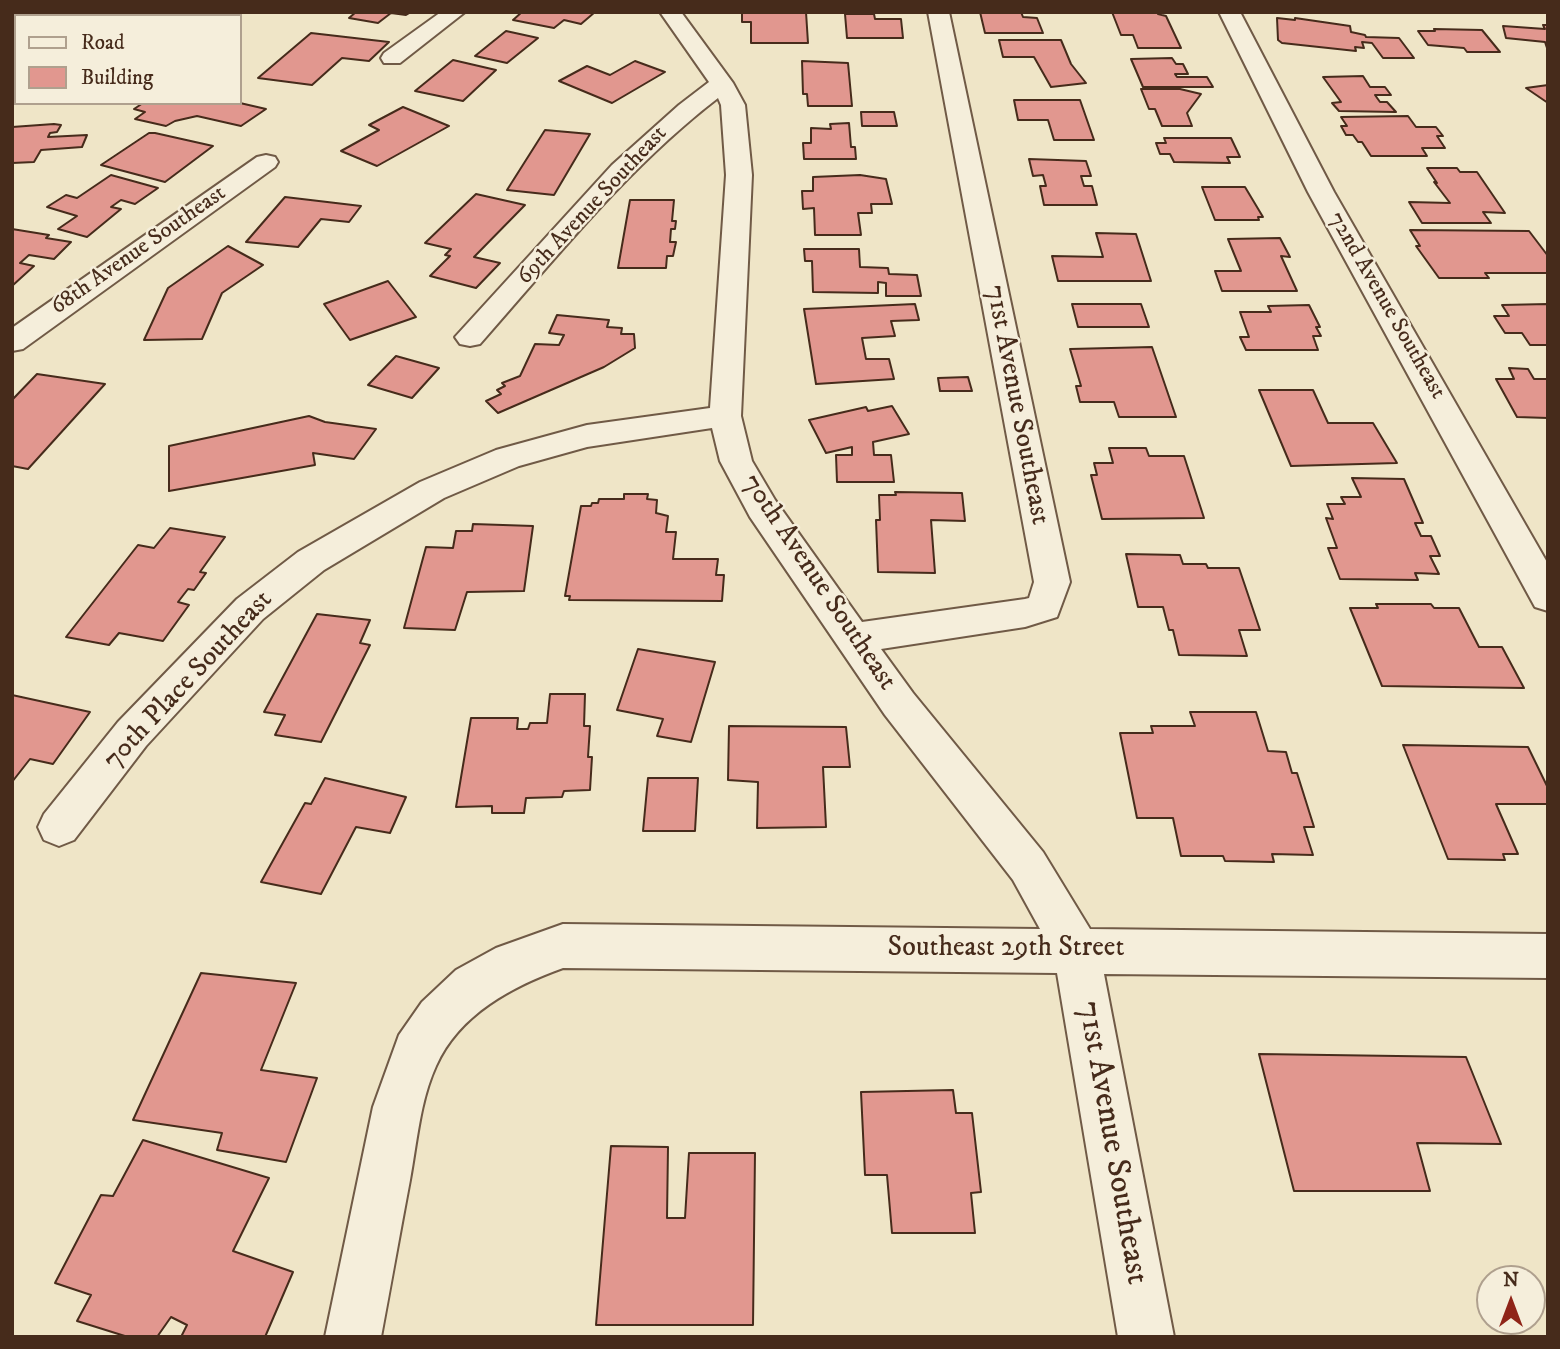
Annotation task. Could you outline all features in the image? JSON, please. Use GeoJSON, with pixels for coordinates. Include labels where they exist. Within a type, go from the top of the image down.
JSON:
{"type":"FeatureCollection","features":[{"type":"Feature","properties":{"kind":"street"},"geometry":{"type":"LineString","coordinates":[[392,58],[455,12]]}},
{"type":"Feature","properties":{"kind":"street","name":"70th Avenue Southeast"},"geometry":{"type":"LineString","coordinates":[[670,12],[722,83],[733,105],[739,175],[725,416],[736,461],[762,508],[899,704],[1028,866],[1076,949]]}},
{"type":"Feature","properties":{"kind":"street","name":"71st Avenue Southeast"},"geometry":{"type":"LineString","coordinates":[[854,638],[1025,613],[1044,607],[1052,582],[938,12]]}},
{"type":"Feature","properties":{"kind":"street","name":"72nd Avenue Southeast"},"geometry":{"type":"LineString","coordinates":[[1229,12],[1321,192],[1548,597]]}},
{"type":"Feature","properties":{"kind":"street","name":"69th Avenue Southeast"},"geometry":{"type":"LineString","coordinates":[[470,337],[608,187],[687,108],[722,83]]}},
{"type":"Feature","properties":{"kind":"street","name":"68th Avenue Southeast"},"geometry":{"type":"LineString","coordinates":[[12,342],[266,162]]}},
{"type":"Feature","properties":{"kind":"street","name":"70th Place Southeast"},"geometry":{"type":"LineString","coordinates":[[59,827],[132,734],[241,619],[311,561],[432,490],[508,458],[587,436],[725,416]]}},
{"type":"Feature","properties":{"kind":"street","name":"Southeast 29th Street"},"geometry":{"type":"LineString","coordinates":[[353,1337],[398,1107],[416,1052],[439,1019],[473,986],[512,964],[563,947],[1076,949],[1548,956]]}},
{"type":"Feature","properties":{"kind":"street","name":"71st Avenue Southeast"},"geometry":{"type":"LineString","coordinates":[[1076,949],[1146,1337]]}},
{"type":"Feature","properties":{"kind":"building"},"geometry":{"type":"Polygon","coordinates":[[[356,12],[411,12],[406,15],[391,13],[378,23],[349,18],[356,12]]]}},
{"type":"Feature","properties":{"kind":"building"},"geometry":{"type":"Polygon","coordinates":[[[522,12],[595,12],[581,24],[564,20],[554,28],[513,20],[522,12]]]}},
{"type":"Feature","properties":{"kind":"building"},"geometry":{"type":"Polygon","coordinates":[[[742,12],[806,12],[808,43],[751,43],[751,22],[742,22],[742,12]]]}},
{"type":"Feature","properties":{"kind":"building"},"geometry":{"type":"Polygon","coordinates":[[[980,12],[1021,12],[1023,17],[1037,18],[1043,33],[985,33],[980,12]]]}},
{"type":"Feature","properties":{"kind":"building"},"geometry":{"type":"Polygon","coordinates":[[[1112,12],[1166,12],[1158,14],[1166,16],[1181,48],[1138,48],[1133,35],[1121,35],[1112,12]]]}},
{"type":"Feature","properties":{"kind":"building"},"geometry":{"type":"Polygon","coordinates":[[[845,14],[874,14],[875,19],[901,19],[903,38],[847,38],[845,14]]]}},
{"type":"Feature","properties":{"kind":"building"},"geometry":{"type":"Polygon","coordinates":[[[1277,18],[1350,26],[1351,32],[1366,37],[1399,38],[1414,58],[1383,58],[1372,43],[1362,42],[1364,48],[1355,47],[1356,51],[1282,43],[1278,40],[1277,18]]]}},
{"type":"Feature","properties":{"kind":"building"},"geometry":{"type":"Polygon","coordinates":[[[1543,25],[1548,25],[1548,51],[1545,42],[1506,38],[1503,26],[1545,29],[1543,25]]]}},
{"type":"Feature","properties":{"kind":"building"},"geometry":{"type":"Polygon","coordinates":[[[1434,29],[1482,30],[1500,52],[1467,52],[1464,48],[1428,45],[1418,31],[1435,31],[1434,29]]]}},
{"type":"Feature","properties":{"kind":"building"},"geometry":{"type":"Polygon","coordinates":[[[506,31],[538,38],[507,63],[475,56],[506,31]]]}},
{"type":"Feature","properties":{"kind":"building"},"geometry":{"type":"Polygon","coordinates":[[[311,33],[389,42],[369,61],[342,58],[312,85],[258,78],[311,33]]]}},
{"type":"Feature","properties":{"kind":"building"},"geometry":{"type":"Polygon","coordinates":[[[999,40],[1061,40],[1071,64],[1086,83],[1051,87],[1034,57],[1003,57],[999,40]]]}},
{"type":"Feature","properties":{"kind":"building"},"geometry":{"type":"Polygon","coordinates":[[[1172,58],[1176,64],[1183,64],[1188,74],[1175,74],[1177,77],[1207,77],[1213,87],[1143,87],[1131,59],[1172,58]]]}},
{"type":"Feature","properties":{"kind":"building"},"geometry":{"type":"Polygon","coordinates":[[[453,60],[496,70],[463,101],[415,91],[453,60]]]}},
{"type":"Feature","properties":{"kind":"building"},"geometry":{"type":"Polygon","coordinates":[[[635,61],[665,72],[612,103],[559,81],[587,66],[610,75],[635,61]]]}},
{"type":"Feature","properties":{"kind":"building"},"geometry":{"type":"Polygon","coordinates":[[[802,61],[848,63],[852,106],[808,106],[807,94],[803,94],[802,61]]]}},
{"type":"Feature","properties":{"kind":"building"},"geometry":{"type":"Polygon","coordinates":[[[1363,76],[1370,87],[1385,87],[1391,95],[1375,95],[1380,102],[1387,102],[1396,112],[1339,111],[1332,103],[1341,102],[1323,77],[1363,76]]]}},
{"type":"Feature","properties":{"kind":"building"},"geometry":{"type":"Polygon","coordinates":[[[1548,85],[1548,103],[1526,88],[1548,85]]]}},
{"type":"Feature","properties":{"kind":"building"},"geometry":{"type":"Polygon","coordinates":[[[1141,89],[1180,89],[1201,94],[1187,113],[1192,126],[1162,126],[1155,109],[1149,109],[1141,89]]]}},
{"type":"Feature","properties":{"kind":"building"},"geometry":{"type":"Polygon","coordinates":[[[1014,100],[1080,100],[1094,140],[1054,140],[1048,120],[1018,120],[1014,100]]]}},
{"type":"Feature","properties":{"kind":"building"},"geometry":{"type":"Polygon","coordinates":[[[242,103],[266,109],[241,126],[197,116],[166,126],[135,119],[145,112],[134,109],[140,105],[242,103]]]}},
{"type":"Feature","properties":{"kind":"building"},"geometry":{"type":"Polygon","coordinates":[[[403,107],[449,126],[377,166],[341,151],[379,130],[369,125],[403,107]]]}},
{"type":"Feature","properties":{"kind":"building"},"geometry":{"type":"Polygon","coordinates":[[[861,112],[894,112],[897,126],[862,126],[861,112]]]}},
{"type":"Feature","properties":{"kind":"building"},"geometry":{"type":"Polygon","coordinates":[[[1408,116],[1416,127],[1436,127],[1443,136],[1437,136],[1445,148],[1422,148],[1427,156],[1371,156],[1362,142],[1358,142],[1353,135],[1346,135],[1341,126],[1347,126],[1341,117],[1408,116]]]}},
{"type":"Feature","properties":{"kind":"building"},"geometry":{"type":"Polygon","coordinates":[[[849,123],[851,147],[855,147],[856,159],[804,159],[803,143],[811,143],[811,128],[831,129],[830,124],[849,123]]]}},
{"type":"Feature","properties":{"kind":"building"},"geometry":{"type":"Polygon","coordinates":[[[61,125],[57,132],[50,133],[48,137],[87,135],[82,147],[41,150],[34,162],[12,163],[12,127],[61,125]]]}},
{"type":"Feature","properties":{"kind":"building"},"geometry":{"type":"Polygon","coordinates":[[[545,130],[590,134],[554,195],[507,190],[545,130]]]}},
{"type":"Feature","properties":{"kind":"building"},"geometry":{"type":"Polygon","coordinates":[[[149,133],[213,146],[165,182],[101,165],[149,133]]]}},
{"type":"Feature","properties":{"kind":"building"},"geometry":{"type":"Polygon","coordinates":[[[1164,138],[1231,138],[1240,157],[1227,157],[1230,163],[1174,162],[1170,154],[1160,154],[1156,143],[1166,143],[1164,138]]]}},
{"type":"Feature","properties":{"kind":"building"},"geometry":{"type":"Polygon","coordinates":[[[1029,159],[1086,161],[1091,176],[1081,176],[1084,186],[1092,186],[1097,205],[1044,205],[1040,186],[1046,186],[1043,175],[1033,176],[1029,159]]]}},
{"type":"Feature","properties":{"kind":"building"},"geometry":{"type":"Polygon","coordinates":[[[1427,168],[1457,168],[1460,172],[1477,172],[1505,213],[1483,212],[1491,223],[1422,223],[1409,202],[1450,203],[1427,168]]]}},
{"type":"Feature","properties":{"kind":"building"},"geometry":{"type":"Polygon","coordinates":[[[111,175],[158,188],[135,204],[121,200],[111,207],[121,209],[87,237],[58,229],[77,216],[47,207],[66,195],[77,198],[111,175]]]}},
{"type":"Feature","properties":{"kind":"building"},"geometry":{"type":"Polygon","coordinates":[[[860,175],[886,179],[892,204],[871,204],[872,213],[858,213],[861,235],[815,235],[814,208],[803,209],[802,191],[813,191],[813,177],[860,175]]]}},
{"type":"Feature","properties":{"kind":"building"},"geometry":{"type":"Polygon","coordinates":[[[1202,187],[1245,187],[1263,217],[1258,217],[1259,220],[1215,220],[1202,187]]]}},
{"type":"Feature","properties":{"kind":"building"},"geometry":{"type":"Polygon","coordinates":[[[476,194],[525,205],[474,257],[500,263],[476,288],[430,276],[450,256],[445,255],[451,249],[425,243],[476,194]]]}},
{"type":"Feature","properties":{"kind":"building"},"geometry":{"type":"Polygon","coordinates":[[[285,197],[361,206],[349,222],[321,219],[298,247],[246,242],[285,197]]]}},
{"type":"Feature","properties":{"kind":"building"},"geometry":{"type":"Polygon","coordinates":[[[630,200],[674,200],[672,221],[676,221],[675,229],[671,229],[670,242],[676,242],[673,256],[667,256],[666,268],[618,268],[630,200]]]}},
{"type":"Feature","properties":{"kind":"building"},"geometry":{"type":"Polygon","coordinates":[[[12,229],[49,235],[46,238],[71,242],[54,259],[29,255],[20,263],[34,266],[12,286],[12,229]]]}},
{"type":"Feature","properties":{"kind":"building"},"geometry":{"type":"Polygon","coordinates":[[[1410,230],[1529,231],[1548,256],[1548,273],[1485,273],[1489,278],[1439,278],[1416,246],[1420,246],[1410,230]]]}},
{"type":"Feature","properties":{"kind":"building"},"geometry":{"type":"Polygon","coordinates":[[[1096,233],[1136,234],[1151,281],[1058,281],[1052,256],[1103,257],[1096,233]]]}},
{"type":"Feature","properties":{"kind":"building"},"geometry":{"type":"Polygon","coordinates":[[[1280,238],[1290,257],[1281,256],[1297,291],[1222,291],[1215,271],[1241,271],[1228,239],[1280,238]]]}},
{"type":"Feature","properties":{"kind":"building"},"geometry":{"type":"Polygon","coordinates":[[[228,246],[263,265],[222,293],[202,339],[144,340],[168,288],[228,246]]]}},
{"type":"Feature","properties":{"kind":"building"},"geometry":{"type":"Polygon","coordinates":[[[804,249],[859,249],[860,267],[888,268],[889,274],[917,275],[921,296],[886,296],[886,283],[878,282],[878,293],[813,292],[812,261],[805,261],[804,249]]]}},
{"type":"Feature","properties":{"kind":"building"},"geometry":{"type":"Polygon","coordinates":[[[388,281],[416,317],[350,340],[324,304],[388,281]]]}},
{"type":"Feature","properties":{"kind":"building"},"geometry":{"type":"Polygon","coordinates":[[[915,304],[919,320],[891,321],[895,336],[862,338],[866,359],[889,359],[894,379],[816,384],[804,309],[915,304]]]}},
{"type":"Feature","properties":{"kind":"building"},"geometry":{"type":"Polygon","coordinates":[[[1072,304],[1141,304],[1149,327],[1078,327],[1072,304]]]}},
{"type":"Feature","properties":{"kind":"building"},"geometry":{"type":"Polygon","coordinates":[[[1548,304],[1548,345],[1530,345],[1522,333],[1505,333],[1494,316],[1509,316],[1502,305],[1548,304]]]}},
{"type":"Feature","properties":{"kind":"building"},"geometry":{"type":"Polygon","coordinates":[[[1309,305],[1320,327],[1316,327],[1321,336],[1313,336],[1318,350],[1246,350],[1240,337],[1249,337],[1240,312],[1271,312],[1268,306],[1309,305]]]}},
{"type":"Feature","properties":{"kind":"building"},"geometry":{"type":"Polygon","coordinates":[[[557,315],[609,320],[607,327],[622,328],[621,334],[634,334],[635,348],[604,367],[498,413],[486,401],[501,394],[497,390],[505,386],[502,383],[520,376],[535,344],[559,345],[564,335],[549,333],[557,315]]]}},
{"type":"Feature","properties":{"kind":"building"},"geometry":{"type":"Polygon","coordinates":[[[1152,347],[1176,417],[1119,417],[1114,402],[1080,402],[1076,386],[1081,386],[1070,349],[1152,347]]]}},
{"type":"Feature","properties":{"kind":"building"},"geometry":{"type":"Polygon","coordinates":[[[396,356],[439,368],[412,398],[368,385],[396,356]]]}},
{"type":"Feature","properties":{"kind":"building"},"geometry":{"type":"Polygon","coordinates":[[[1509,368],[1528,369],[1534,379],[1548,379],[1548,418],[1517,417],[1496,379],[1514,379],[1509,368]]]}},
{"type":"Feature","properties":{"kind":"building"},"geometry":{"type":"Polygon","coordinates":[[[37,374],[105,384],[28,469],[12,466],[12,400],[37,374]]]}},
{"type":"Feature","properties":{"kind":"building"},"geometry":{"type":"Polygon","coordinates":[[[968,377],[972,391],[940,391],[938,378],[968,377]]]}},
{"type":"Feature","properties":{"kind":"building"},"geometry":{"type":"Polygon","coordinates":[[[1259,390],[1313,390],[1328,423],[1373,423],[1397,463],[1291,466],[1259,390]]]}},
{"type":"Feature","properties":{"kind":"building"},"geometry":{"type":"Polygon","coordinates":[[[892,406],[909,434],[873,442],[874,455],[891,455],[894,482],[837,482],[836,455],[852,455],[852,447],[826,453],[809,420],[866,407],[868,411],[892,406]]]}},
{"type":"Feature","properties":{"kind":"building"},"geometry":{"type":"Polygon","coordinates":[[[309,416],[325,422],[376,429],[354,459],[313,453],[315,465],[169,491],[169,446],[309,416]]]}},
{"type":"Feature","properties":{"kind":"building"},"geometry":{"type":"Polygon","coordinates":[[[1109,448],[1146,448],[1149,456],[1184,456],[1204,518],[1102,519],[1091,475],[1097,475],[1094,463],[1113,463],[1109,448]]]}},
{"type":"Feature","properties":{"kind":"building"},"geometry":{"type":"Polygon","coordinates":[[[1352,478],[1404,479],[1423,523],[1415,523],[1421,536],[1431,536],[1440,556],[1430,556],[1439,574],[1415,573],[1418,580],[1340,579],[1328,548],[1337,548],[1326,518],[1333,519],[1327,504],[1345,504],[1341,497],[1361,497],[1352,478]]]}},
{"type":"Feature","properties":{"kind":"building"},"geometry":{"type":"Polygon","coordinates":[[[895,492],[962,493],[965,521],[931,520],[935,573],[878,572],[876,520],[880,520],[879,495],[896,495],[895,492]]]}},
{"type":"Feature","properties":{"kind":"building"},"geometry":{"type":"Polygon","coordinates":[[[624,494],[648,494],[647,499],[657,500],[656,513],[668,516],[666,532],[676,532],[673,559],[718,559],[716,575],[724,575],[722,601],[569,600],[570,596],[565,596],[581,506],[591,506],[592,503],[598,503],[599,499],[624,499],[624,494]]]}},
{"type":"Feature","properties":{"kind":"building"},"geometry":{"type":"Polygon","coordinates":[[[473,524],[533,526],[524,591],[467,592],[455,630],[404,628],[426,547],[453,548],[456,531],[472,531],[473,524]]]}},
{"type":"Feature","properties":{"kind":"building"},"geometry":{"type":"Polygon","coordinates":[[[170,528],[225,537],[200,572],[206,573],[194,590],[188,589],[178,602],[189,605],[163,641],[119,633],[109,645],[66,637],[138,545],[154,548],[170,528]]]}},
{"type":"Feature","properties":{"kind":"building"},"geometry":{"type":"Polygon","coordinates":[[[1126,554],[1180,555],[1183,564],[1206,564],[1208,568],[1239,568],[1260,630],[1239,630],[1247,656],[1179,655],[1173,630],[1169,630],[1163,607],[1138,607],[1126,554]]]}},
{"type":"Feature","properties":{"kind":"building"},"geometry":{"type":"Polygon","coordinates":[[[1376,604],[1431,604],[1434,608],[1459,608],[1479,647],[1502,647],[1524,688],[1382,686],[1350,608],[1378,608],[1376,604]]]}},
{"type":"Feature","properties":{"kind":"building"},"geometry":{"type":"Polygon","coordinates":[[[317,614],[370,620],[360,643],[370,645],[321,742],[275,735],[285,715],[264,712],[317,614]]]}},
{"type":"Feature","properties":{"kind":"building"},"geometry":{"type":"Polygon","coordinates":[[[638,649],[715,662],[691,742],[657,736],[663,719],[617,710],[638,649]]]}},
{"type":"Feature","properties":{"kind":"building"},"geometry":{"type":"Polygon","coordinates":[[[550,694],[585,694],[584,726],[590,726],[588,757],[592,757],[590,790],[564,791],[562,797],[526,798],[524,813],[492,813],[492,806],[456,807],[471,718],[518,718],[517,729],[528,729],[530,723],[547,723],[550,694]]]}},
{"type":"Feature","properties":{"kind":"building"},"geometry":{"type":"Polygon","coordinates":[[[12,695],[90,712],[53,764],[30,759],[12,782],[12,695]]]}},
{"type":"Feature","properties":{"kind":"building"},"geometry":{"type":"Polygon","coordinates":[[[1190,712],[1256,712],[1268,751],[1286,752],[1292,773],[1297,773],[1314,827],[1304,827],[1313,855],[1272,854],[1274,862],[1225,861],[1223,856],[1181,856],[1173,818],[1137,818],[1120,733],[1153,733],[1151,726],[1195,726],[1190,712]]]}},
{"type":"Feature","properties":{"kind":"building"},"geometry":{"type":"Polygon","coordinates":[[[729,726],[846,727],[850,767],[823,767],[826,827],[757,828],[758,782],[728,780],[729,726]]]}},
{"type":"Feature","properties":{"kind":"building"},"geometry":{"type":"Polygon","coordinates":[[[1403,745],[1528,747],[1548,788],[1548,804],[1496,804],[1518,854],[1503,854],[1505,860],[1448,859],[1403,745]]]}},
{"type":"Feature","properties":{"kind":"building"},"geometry":{"type":"Polygon","coordinates":[[[325,778],[406,797],[390,833],[356,827],[321,894],[261,882],[305,803],[311,804],[325,778]]]}},
{"type":"Feature","properties":{"kind":"building"},"geometry":{"type":"Polygon","coordinates":[[[648,778],[698,778],[695,831],[643,831],[648,778]]]}},
{"type":"Feature","properties":{"kind":"building"},"geometry":{"type":"Polygon","coordinates":[[[201,973],[296,983],[261,1070],[317,1078],[286,1162],[217,1150],[222,1133],[133,1120],[201,973]]]}},
{"type":"Feature","properties":{"kind":"building"},"geometry":{"type":"Polygon","coordinates":[[[1259,1054],[1466,1057],[1501,1144],[1417,1143],[1430,1191],[1294,1191],[1259,1054]]]}},
{"type":"Feature","properties":{"kind":"building"},"geometry":{"type":"Polygon","coordinates":[[[953,1090],[956,1113],[972,1113],[981,1192],[971,1193],[975,1233],[892,1233],[887,1175],[865,1175],[861,1092],[953,1090]]]}},
{"type":"Feature","properties":{"kind":"building"},"geometry":{"type":"Polygon","coordinates":[[[143,1140],[269,1178],[233,1251],[293,1272],[265,1337],[181,1337],[187,1325],[171,1317],[157,1337],[128,1337],[77,1321],[91,1295],[55,1283],[101,1195],[113,1196],[143,1140]]]}},
{"type":"Feature","properties":{"kind":"building"},"geometry":{"type":"Polygon","coordinates":[[[611,1146],[668,1147],[667,1218],[685,1218],[689,1153],[755,1153],[753,1325],[596,1325],[611,1146]]]}}]}
